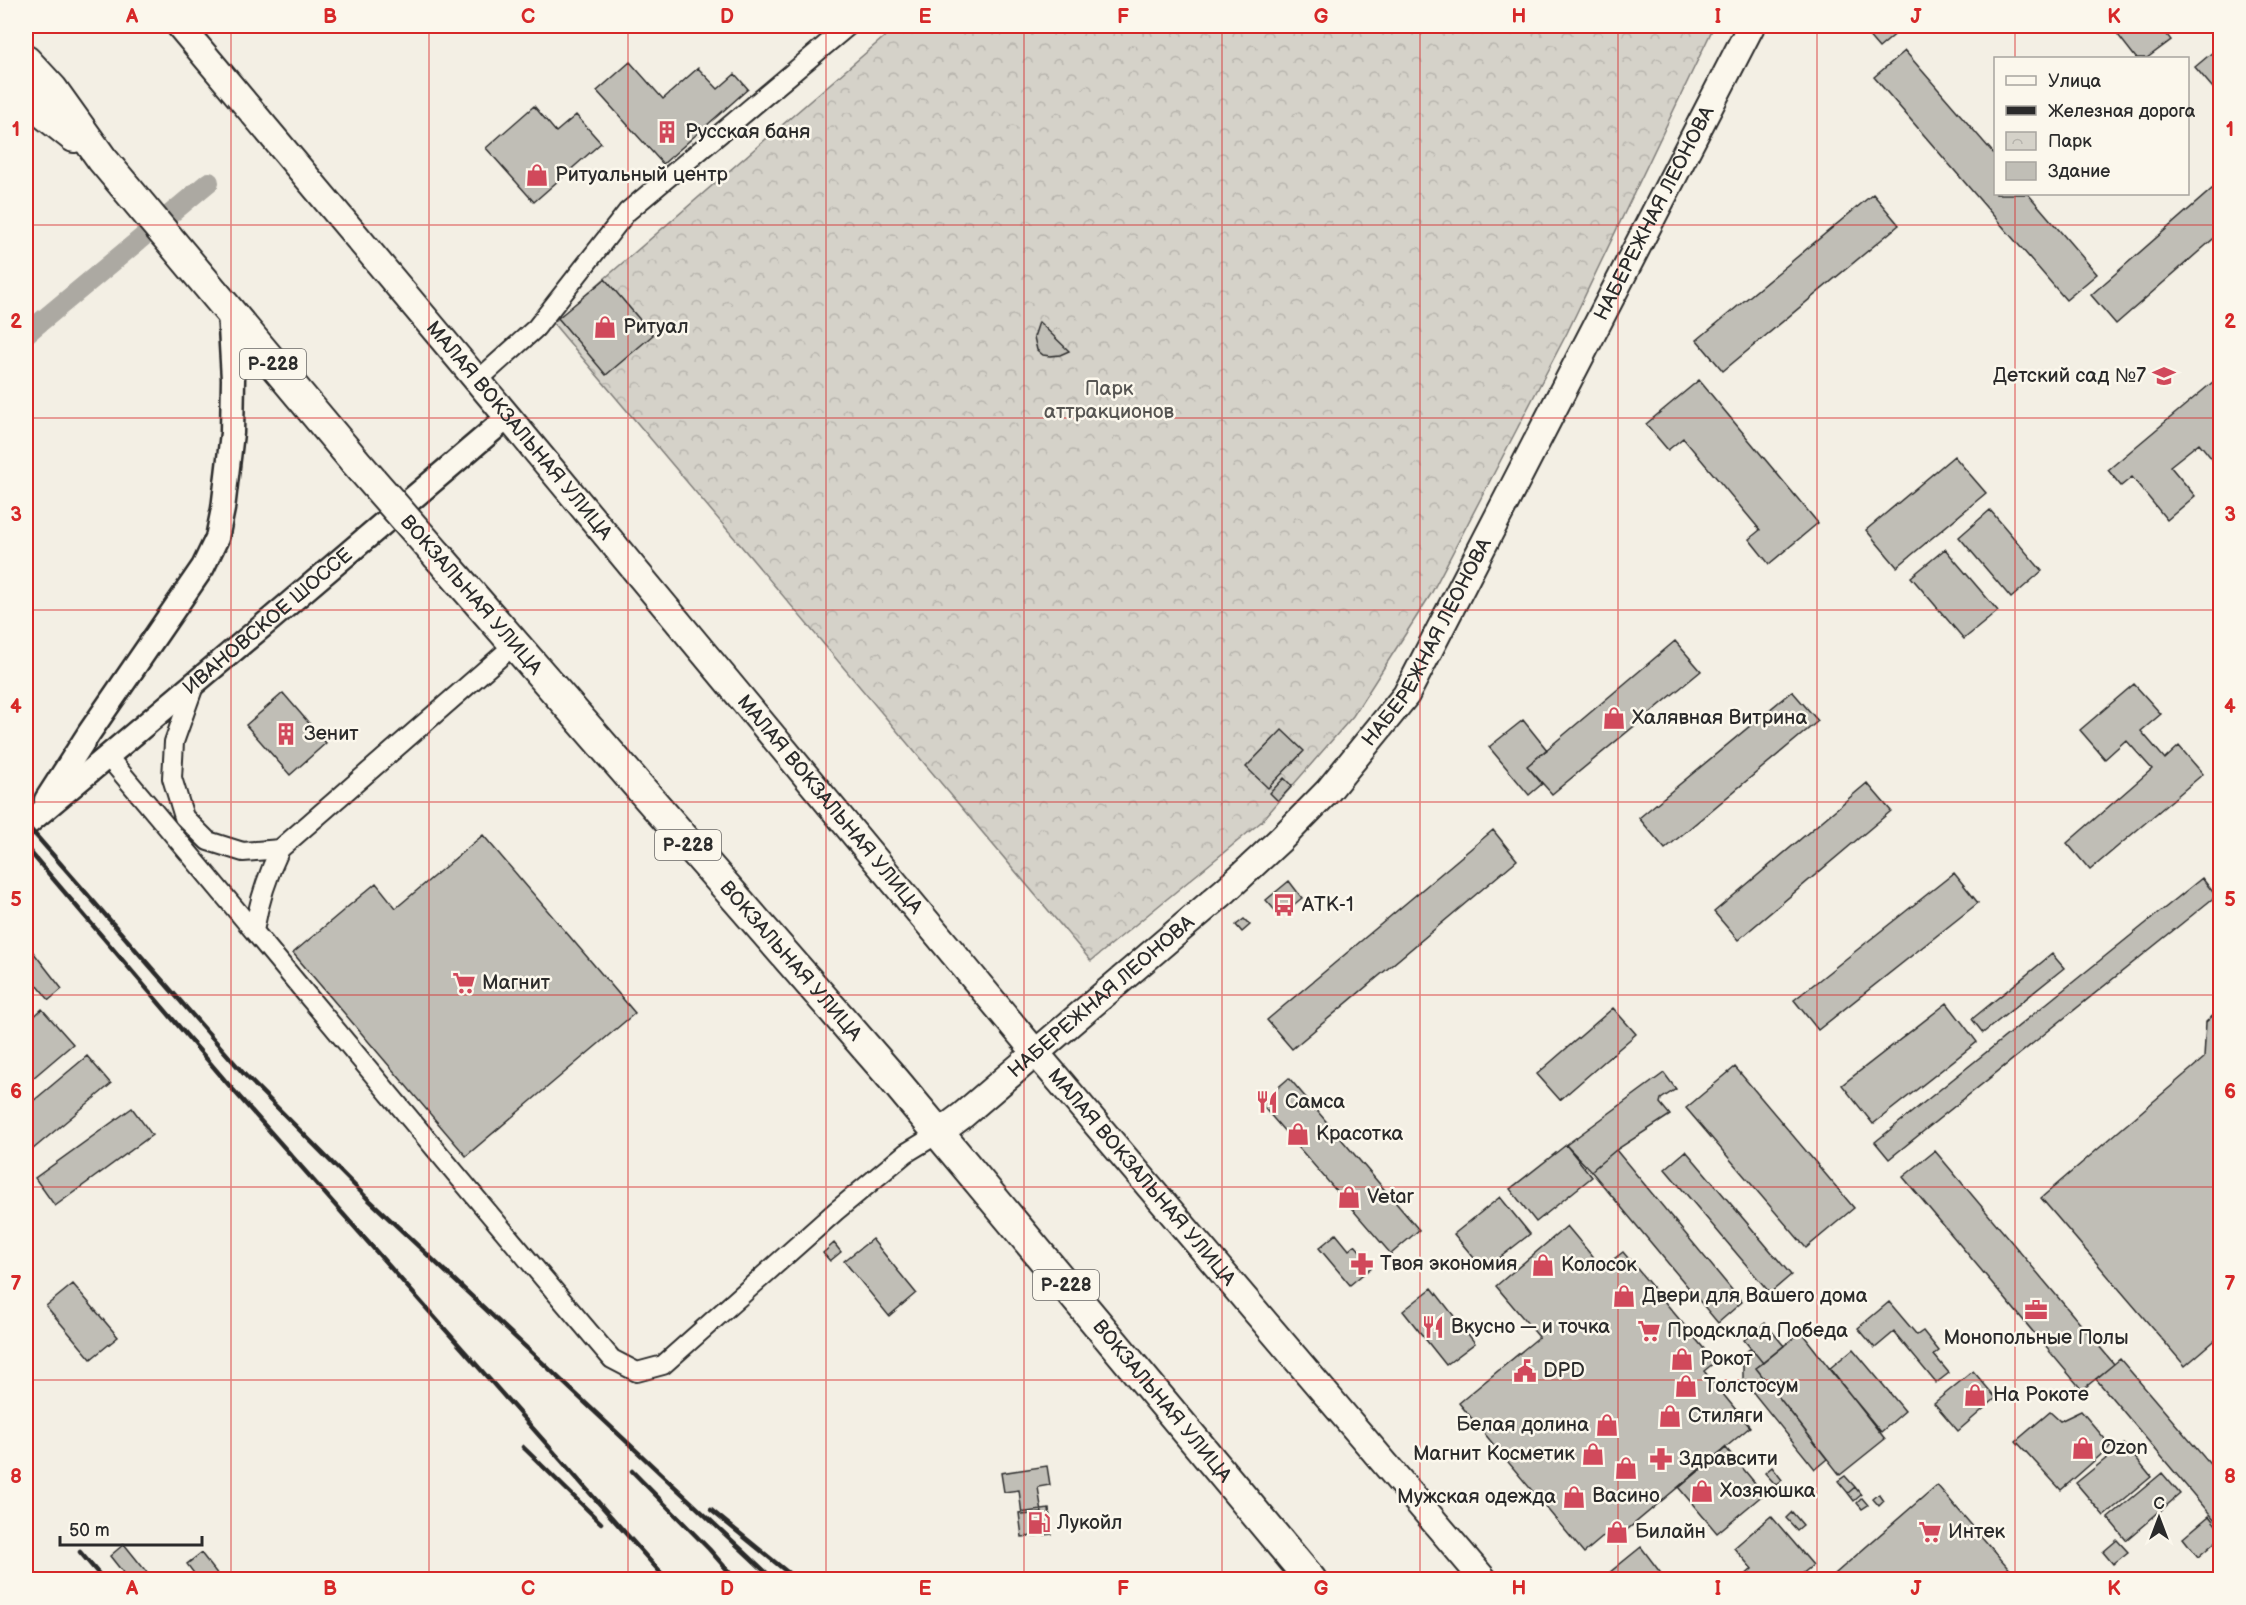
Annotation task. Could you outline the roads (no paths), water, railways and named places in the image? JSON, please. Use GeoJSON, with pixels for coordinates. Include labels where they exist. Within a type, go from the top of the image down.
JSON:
{"type":"FeatureCollection","features":[{"type":"Feature","properties":{"kind":"highway","name":"Р-228"},"geometry":{"type":"LineString","coordinates":[[26,61],[52,89],[102,159]]}},
{"type":"Feature","properties":{"kind":"highway","name":"Р-228"},"geometry":{"type":"LineString","coordinates":[[26,99],[102,159]]}},
{"type":"Feature","properties":{"kind":"highway","name":"ВОКЗАЛЬНАЯ УЛИЦА"},"geometry":{"type":"LineString","coordinates":[[102,159],[354,460],[939,1133],[1311,1580]]}},
{"type":"Feature","properties":{"kind":"main road","name":"МАЛАЯ ВОКЗАЛЬНАЯ УЛИЦА"},"geometry":{"type":"LineString","coordinates":[[180,26],[1035,1052],[1484,1580]]}},
{"type":"Feature","properties":{"kind":"main road","name":"НАБЕРЕЖНАЯ ЛЕОНОВА"},"geometry":{"type":"LineString","coordinates":[[939,1133],[1209,904],[1281,839],[1328,792],[1406,695],[1751,26]]}},
{"type":"Feature","properties":{"kind":"street"},"geometry":{"type":"LineString","coordinates":[[477,381],[536,328],[627,213],[848,26]]}},
{"type":"Feature","properties":{"kind":"street"},"geometry":{"type":"LineString","coordinates":[[30,821],[203,567],[217,538],[232,434],[233,379],[229,310]]}},
{"type":"Feature","properties":{"kind":"street","name":"ИВАНОВСКОЕ ШОССЕ"},"geometry":{"type":"LineString","coordinates":[[30,821],[508,417]]}},
{"type":"Feature","properties":{"kind":"street"},"geometry":{"type":"LineString","coordinates":[[254,931],[267,875],[280,849],[514,645]]}},
{"type":"Feature","properties":{"kind":"street"},"geometry":{"type":"LineString","coordinates":[[195,683],[174,742],[172,778],[184,817],[208,841],[243,852],[280,849]]}},
{"type":"Feature","properties":{"kind":"street"},"geometry":{"type":"LineString","coordinates":[[108,757],[468,1191],[612,1359],[637,1372],[663,1365],[836,1211],[906,1153],[939,1133]]}},
{"type":"Feature","properties":{"kind":"waterway"},"geometry":{"type":"LineString","coordinates":[[26,334],[209,182]]}},
{"type":"Feature","properties":{"kind":"railway"},"geometry":{"type":"LineString","coordinates":[[26,824],[244,1074],[366,1197],[774,1580]]}},
{"type":"Feature","properties":{"kind":"railway"},"geometry":{"type":"LineString","coordinates":[[26,847],[228,1084],[667,1580]]}},
{"type":"Feature","properties":{"kind":"railway"},"geometry":{"type":"LineString","coordinates":[[523,1447],[601,1523]]}},
{"type":"Feature","properties":{"kind":"railway"},"geometry":{"type":"LineString","coordinates":[[632,1471],[709,1549],[736,1580]]}},
{"type":"Feature","properties":{"kind":"railway"},"geometry":{"type":"LineString","coordinates":[[711,1510],[797,1580]]}},
{"type":"Feature","properties":{"kind":"railway"},"geometry":{"type":"LineString","coordinates":[[80,1552],[104,1580]]}},
{"type":"Feature","properties":{"kind":"place","name":"Русская баня"},"geometry":{"type":"Point","coordinates":[667,132]}},
{"type":"Feature","properties":{"kind":"place","name":"Ритуальный центр"},"geometry":{"type":"Point","coordinates":[537,175]}},
{"type":"Feature","properties":{"kind":"place","name":"Ритуал"},"geometry":{"type":"Point","coordinates":[605,327]}},
{"type":"Feature","properties":{"kind":"place","name":"Детский сад №7"},"geometry":{"type":"Point","coordinates":[2164,376]}},
{"type":"Feature","properties":{"kind":"place","name":"Халявная Витрина"},"geometry":{"type":"Point","coordinates":[1614,718]}},
{"type":"Feature","properties":{"kind":"place","name":"Зенит"},"geometry":{"type":"Point","coordinates":[286,734]}},
{"type":"Feature","properties":{"kind":"place","name":"АТК-1"},"geometry":{"type":"Point","coordinates":[1284,905]}},
{"type":"Feature","properties":{"kind":"place","name":"Магнит"},"geometry":{"type":"Point","coordinates":[464,983]}},
{"type":"Feature","properties":{"kind":"place","name":"Самса"},"geometry":{"type":"Point","coordinates":[1267,1102]}},
{"type":"Feature","properties":{"kind":"place","name":"Красотка"},"geometry":{"type":"Point","coordinates":[1298,1134]}},
{"type":"Feature","properties":{"kind":"place","name":"Vetar"},"geometry":{"type":"Point","coordinates":[1349,1197]}},
{"type":"Feature","properties":{"kind":"place","name":"Твоя экономия"},"geometry":{"type":"Point","coordinates":[1362,1264]}},
{"type":"Feature","properties":{"kind":"place","name":"Колосок"},"geometry":{"type":"Point","coordinates":[1543,1265]}},
{"type":"Feature","properties":{"kind":"place","name":"Двери для Вашего дома"},"geometry":{"type":"Point","coordinates":[1624,1296]}},
{"type":"Feature","properties":{"kind":"place","name":"Монопольные Полы"},"geometry":{"type":"Point","coordinates":[2036,1310]}},
{"type":"Feature","properties":{"kind":"place","name":"Вкусно — и точка"},"geometry":{"type":"Point","coordinates":[1433,1327]}},
{"type":"Feature","properties":{"kind":"place","name":"Продсклад Победа"},"geometry":{"type":"Point","coordinates":[1649,1331]}},
{"type":"Feature","properties":{"kind":"place","name":"Рокот"},"geometry":{"type":"Point","coordinates":[1682,1359]}},
{"type":"Feature","properties":{"kind":"place","name":"DPD"},"geometry":{"type":"Point","coordinates":[1525,1371]}},
{"type":"Feature","properties":{"kind":"place","name":"Толстосум"},"geometry":{"type":"Point","coordinates":[1686,1386]}},
{"type":"Feature","properties":{"kind":"place","name":"На Рокоте"},"geometry":{"type":"Point","coordinates":[1975,1395]}},
{"type":"Feature","properties":{"kind":"place","name":"Стиляги"},"geometry":{"type":"Point","coordinates":[1670,1416]}},
{"type":"Feature","properties":{"kind":"place","name":"Белая долина"},"geometry":{"type":"Point","coordinates":[1607,1425]}},
{"type":"Feature","properties":{"kind":"place","name":"Ozon"},"geometry":{"type":"Point","coordinates":[2083,1448]}},
{"type":"Feature","properties":{"kind":"place","name":"Магнит Косметик"},"geometry":{"type":"Point","coordinates":[1593,1454]}},
{"type":"Feature","properties":{"kind":"place","name":"Здравсити"},"geometry":{"type":"Point","coordinates":[1661,1459]}},
{"type":"Feature","properties":{"kind":"place","name":"Васино"},"geometry":{"type":"Point","coordinates":[1626,1468]}},
{"type":"Feature","properties":{"kind":"place","name":"Хозяюшка"},"geometry":{"type":"Point","coordinates":[1702,1491]}},
{"type":"Feature","properties":{"kind":"place","name":"Мужская одежда"},"geometry":{"type":"Point","coordinates":[1574,1497]}},
{"type":"Feature","properties":{"kind":"place","name":"Лукойл"},"geometry":{"type":"Point","coordinates":[1039,1523]}},
{"type":"Feature","properties":{"kind":"place","name":"Билайн"},"geometry":{"type":"Point","coordinates":[1617,1532]}},
{"type":"Feature","properties":{"kind":"place","name":"Интек"},"geometry":{"type":"Point","coordinates":[1930,1532]}},
{"type":"Feature","properties":{"kind":"park label","name":"Парк аттракционов"},"geometry":{"type":"Point","coordinates":[1109,400]}}]}
